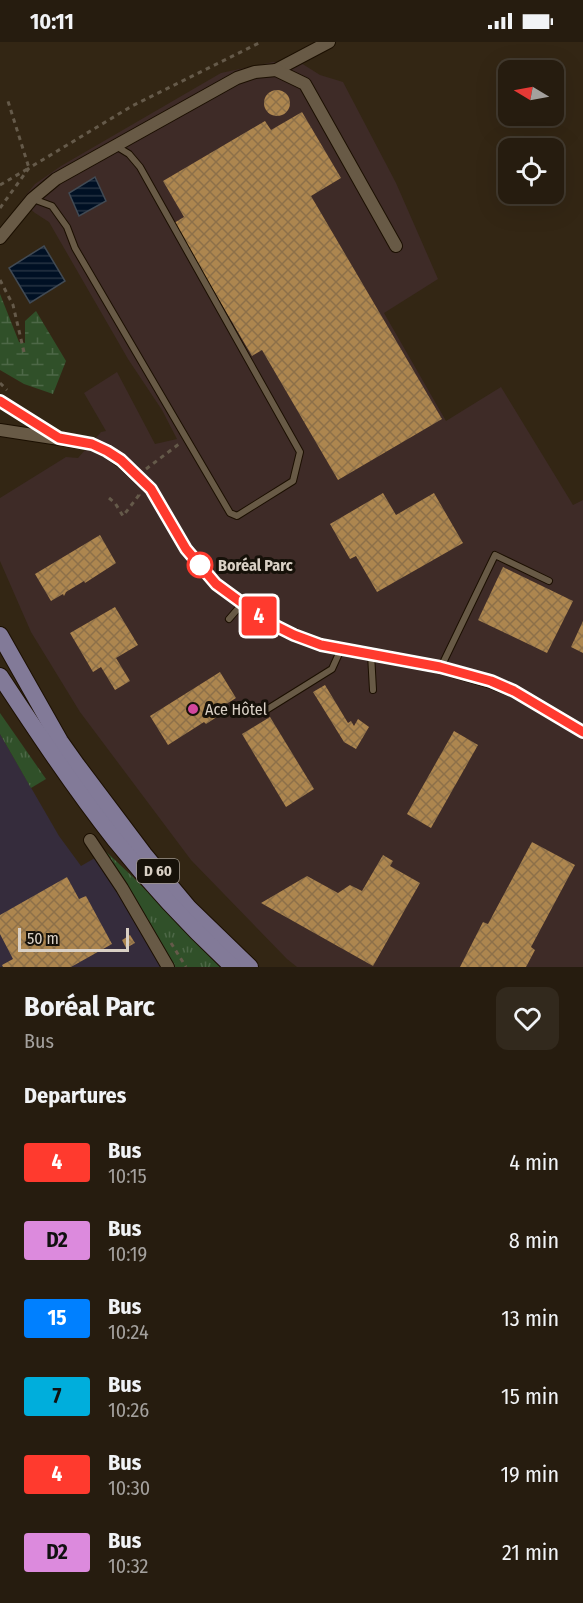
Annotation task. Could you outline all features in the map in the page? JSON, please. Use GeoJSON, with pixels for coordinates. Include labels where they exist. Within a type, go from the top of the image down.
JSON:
{"type":"FeatureCollection","features":[{"type":"Feature","properties":{"kind":"main road","name":"D 60"},"geometry":{"type":"LineString","coordinates":[[0,635],[60,741],[144,854],[189,908],[250,967]]}},
{"type":"Feature","properties":{"kind":"main road","name":"D 60"},"geometry":{"type":"LineString","coordinates":[[0,676],[45,744],[115,840],[162,894],[233,967]]}},
{"type":"Feature","properties":{"kind":"street"},"geometry":{"type":"LineString","coordinates":[[0,237],[32,199],[56,179],[237,78],[255,72],[276,70],[329,42]]}},
{"type":"Feature","properties":{"kind":"street"},"geometry":{"type":"LineString","coordinates":[[276,70],[304,84],[396,246]]}},
{"type":"Feature","properties":{"kind":"street"},"geometry":{"type":"LineString","coordinates":[[0,401],[59,438]]}},
{"type":"Feature","properties":{"kind":"street"},"geometry":{"type":"LineString","coordinates":[[0,430],[92,444],[107,451],[139,476],[157,497],[186,549],[216,584],[268,622],[321,645],[440,667],[491,681],[514,691],[583,732]]}},
{"type":"Feature","properties":{"kind":"street"},"geometry":{"type":"LineString","coordinates":[[90,840],[122,888],[168,967]]}},
{"type":"Feature","properties":{"kind":"lane"},"geometry":{"type":"LineString","coordinates":[[32,199],[52,206],[67,227],[75,248],[230,513],[237,516],[292,481],[300,452],[140,167],[129,154],[116,146]]}},
{"type":"Feature","properties":{"kind":"lane"},"geometry":{"type":"LineString","coordinates":[[440,667],[495,555],[549,581]]}},
{"type":"Feature","properties":{"kind":"lane"},"geometry":{"type":"LineString","coordinates":[[229,620],[242,604]]}},
{"type":"Feature","properties":{"kind":"lane"},"geometry":{"type":"LineString","coordinates":[[263,712],[332,669],[341,649]]}},
{"type":"Feature","properties":{"kind":"lane"},"geometry":{"type":"LineString","coordinates":[[371,653],[373,690]]}},
{"type":"Feature","properties":{"kind":"path"},"geometry":{"type":"LineString","coordinates":[[0,184],[132,106],[261,42]]}},
{"type":"Feature","properties":{"kind":"path"},"geometry":{"type":"LineString","coordinates":[[7,98],[29,168]]}},
{"type":"Feature","properties":{"kind":"path"},"geometry":{"type":"LineString","coordinates":[[0,208],[29,168]]}},
{"type":"Feature","properties":{"kind":"path"},"geometry":{"type":"LineString","coordinates":[[0,280],[13,305],[24,352]]}},
{"type":"Feature","properties":{"kind":"shaded area","name":"Boréal Parc"},"geometry":{"type":"Polygon","coordinates":[[[273,62],[301,63],[320,75],[343,82],[396,183],[438,279],[384,313],[446,421],[501,387],[573,505],[583,500],[583,967],[297,967],[191,860],[80,712],[31,632],[0,561],[0,498],[66,457],[78,458],[101,432],[106,431],[84,393],[117,372],[155,444],[177,439],[162,410],[128,359],[49,222],[21,201],[35,184],[61,166],[221,73],[273,62]]]}},
{"type":"Feature","properties":{"kind":"shaded area"},"geometry":{"type":"Polygon","coordinates":[[[0,734],[59,836],[81,866],[100,855],[168,967],[0,967],[0,734]]]}},
{"type":"Feature","properties":{"kind":"green space"},"geometry":{"type":"Polygon","coordinates":[[[0,294],[19,342],[25,343],[25,321],[36,311],[66,361],[53,394],[24,384],[0,370],[0,294]]]}},
{"type":"Feature","properties":{"kind":"green space"},"geometry":{"type":"Polygon","coordinates":[[[0,713],[46,779],[31,788],[0,734],[0,713]]]}},
{"type":"Feature","properties":{"kind":"green space"},"geometry":{"type":"Polygon","coordinates":[[[98,844],[134,878],[220,967],[168,967],[98,844]]]}},
{"type":"Feature","properties":{"kind":"water"},"geometry":{"type":"Polygon","coordinates":[[[95,177],[106,201],[79,216],[69,193],[95,177]]]}},
{"type":"Feature","properties":{"kind":"water"},"geometry":{"type":"Polygon","coordinates":[[[44,246],[65,281],[30,303],[9,268],[44,246]]]}},
{"type":"Feature","properties":{"kind":"building"},"geometry":{"type":"Polygon","coordinates":[[[277,90],[286,94],[290,103],[286,112],[277,116],[268,112],[264,103],[268,94],[277,90]]]}},
{"type":"Feature","properties":{"kind":"building"},"geometry":{"type":"Polygon","coordinates":[[[302,112],[341,178],[311,196],[442,419],[338,480],[262,350],[252,356],[174,223],[184,217],[163,181],[265,121],[271,130],[302,112]]]}},
{"type":"Feature","properties":{"kind":"building"},"geometry":{"type":"Polygon","coordinates":[[[383,493],[396,515],[434,493],[463,543],[377,592],[356,556],[350,559],[330,524],[383,493]]]}},
{"type":"Feature","properties":{"kind":"building"},"geometry":{"type":"Polygon","coordinates":[[[100,535],[116,563],[66,592],[64,596],[63,594],[51,601],[35,574],[100,535]]]}},
{"type":"Feature","properties":{"kind":"building"},"geometry":{"type":"Polygon","coordinates":[[[503,567],[573,601],[547,653],[478,620],[503,567]]]}},
{"type":"Feature","properties":{"kind":"building"},"geometry":{"type":"Polygon","coordinates":[[[115,607],[138,645],[116,658],[130,681],[115,690],[101,667],[93,672],[70,633],[115,607]]]}},
{"type":"Feature","properties":{"kind":"building"},"geometry":{"type":"Polygon","coordinates":[[[583,621],[583,653],[571,647],[583,621]]]}},
{"type":"Feature","properties":{"kind":"building","name":"Ace Hôtel"},"geometry":{"type":"Polygon","coordinates":[[[220,672],[236,698],[223,706],[226,711],[168,745],[150,716],[220,672]]]}},
{"type":"Feature","properties":{"kind":"building"},"geometry":{"type":"Polygon","coordinates":[[[325,685],[348,723],[351,721],[354,726],[358,719],[369,727],[356,749],[344,742],[313,692],[325,685]]]}},
{"type":"Feature","properties":{"kind":"building"},"geometry":{"type":"Polygon","coordinates":[[[270,717],[314,789],[286,807],[242,734],[270,717]]]}},
{"type":"Feature","properties":{"kind":"building"},"geometry":{"type":"Polygon","coordinates":[[[454,731],[478,745],[431,828],[407,814],[454,731]]]}},
{"type":"Feature","properties":{"kind":"building"},"geometry":{"type":"Polygon","coordinates":[[[532,842],[575,865],[531,947],[535,950],[526,967],[460,967],[483,922],[488,924],[532,842]]]}},
{"type":"Feature","properties":{"kind":"building"},"geometry":{"type":"Polygon","coordinates":[[[383,855],[393,861],[390,866],[420,883],[373,966],[261,903],[307,876],[338,893],[350,885],[362,891],[383,855]]]}},
{"type":"Feature","properties":{"kind":"building"},"geometry":{"type":"Polygon","coordinates":[[[67,877],[79,899],[86,896],[112,944],[71,967],[3,967],[2,965],[13,959],[0,934],[0,915],[67,877]]]}},
{"type":"Feature","properties":{"kind":"building"},"geometry":{"type":"Polygon","coordinates":[[[130,935],[135,943],[126,948],[122,940],[130,935]]]}},
{"type":"Feature","properties":{"kind":"bus line","name":"4"},"geometry":{"type":"LineString","coordinates":[[0,401],[59,438],[92,444],[121,460],[151,489],[186,549],[216,584],[268,622],[321,645],[440,667],[491,681],[514,691],[583,732]]}},
{"type":"Feature","properties":{"kind":"place","name":"Boréal Parc"},"geometry":{"type":"Point","coordinates":[200,565]}},
{"type":"Feature","properties":{"kind":"place","name":"Ace Hôtel"},"geometry":{"type":"Point","coordinates":[193,709]}}]}
